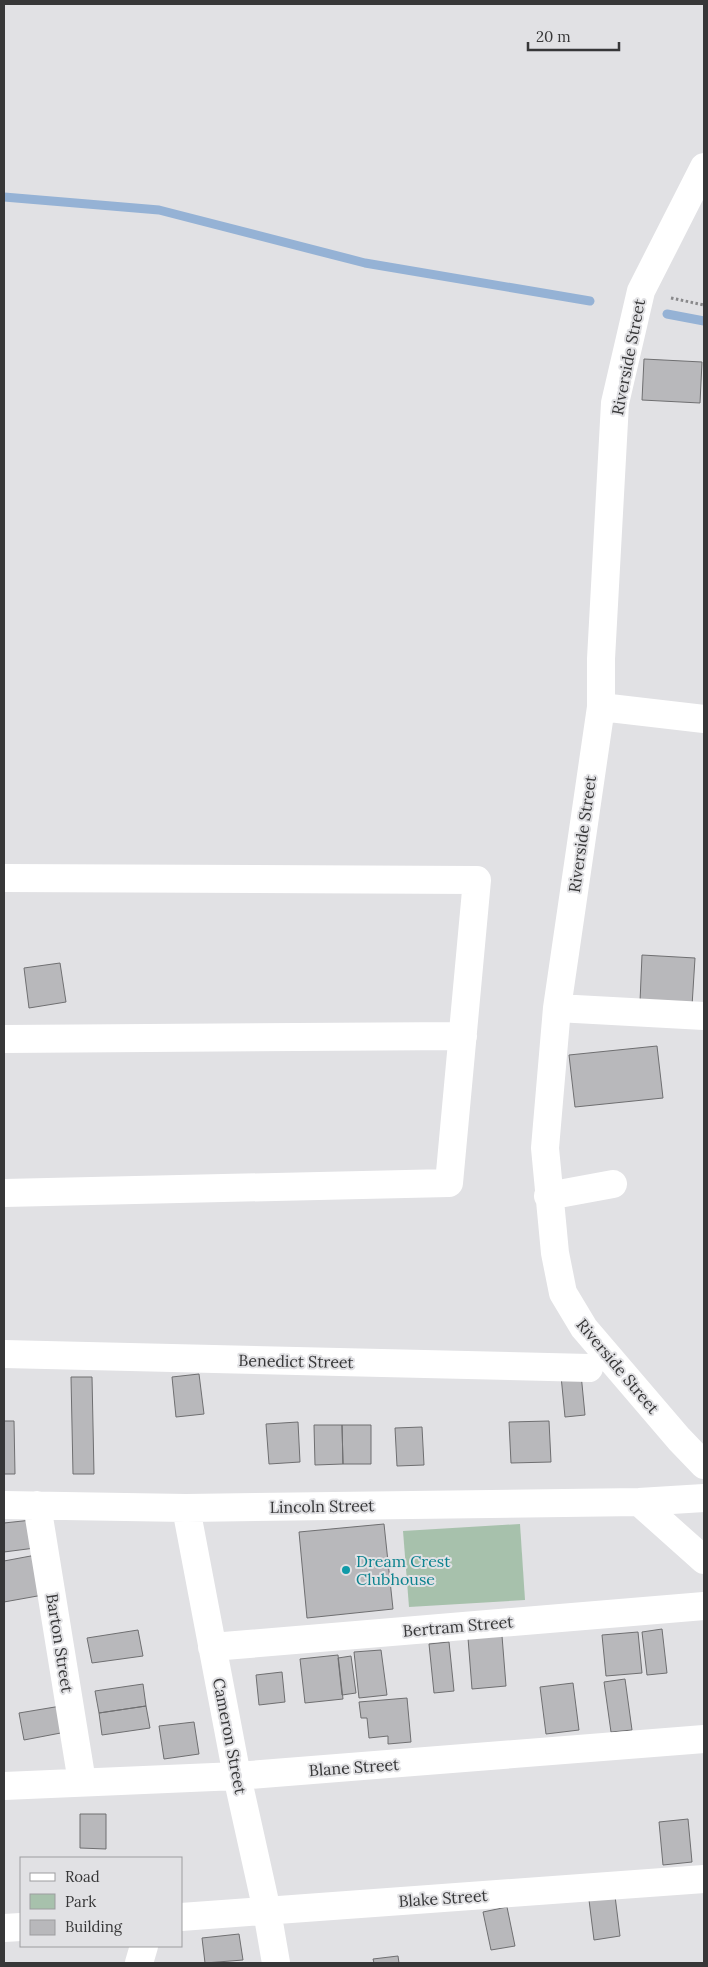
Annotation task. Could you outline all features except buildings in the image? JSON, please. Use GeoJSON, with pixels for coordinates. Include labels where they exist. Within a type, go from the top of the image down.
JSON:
{"type":"FeatureCollection","features":[{"type":"Feature","properties":{"kind":"street","name":"Riverside Street"},"geometry":{"type":"LineString","coordinates":[[704,167],[641,291],[616,404],[601,659],[601,707],[557,1008],[545,1148],[548,1196],[555,1253],[563,1293],[584,1328],[679,1439],[704,1465]]}},
{"type":"Feature","properties":{"kind":"street"},"geometry":{"type":"LineString","coordinates":[[601,707],[704,719]]}},
{"type":"Feature","properties":{"kind":"street"},"geometry":{"type":"LineString","coordinates":[[4,878],[478,880],[449,1183],[4,1193]]}},
{"type":"Feature","properties":{"kind":"street"},"geometry":{"type":"LineString","coordinates":[[557,1008],[704,1016]]}},
{"type":"Feature","properties":{"kind":"street"},"geometry":{"type":"LineString","coordinates":[[4,1039],[463,1036]]}},
{"type":"Feature","properties":{"kind":"street"},"geometry":{"type":"LineString","coordinates":[[548,1196],[614,1184]]}},
{"type":"Feature","properties":{"kind":"street","name":"Benedict Street"},"geometry":{"type":"LineString","coordinates":[[4,1354],[589,1368]]}},
{"type":"Feature","properties":{"kind":"street","name":"Lincoln Street"},"geometry":{"type":"LineString","coordinates":[[4,1505],[186,1508],[639,1502],[704,1498]]}},
{"type":"Feature","properties":{"kind":"street"},"geometry":{"type":"LineString","coordinates":[[639,1502],[704,1560]]}},
{"type":"Feature","properties":{"kind":"street","name":"Barton Street"},"geometry":{"type":"LineString","coordinates":[[37,1505],[82,1782]]}},
{"type":"Feature","properties":{"kind":"street","name":"Cameron Street"},"geometry":{"type":"LineString","coordinates":[[186,1508],[237,1776],[267,1911],[276,1963]]}},
{"type":"Feature","properties":{"kind":"street","name":"Bertram Street"},"geometry":{"type":"LineString","coordinates":[[212,1647],[704,1606]]}},
{"type":"Feature","properties":{"kind":"street","name":"Blane Street"},"geometry":{"type":"LineString","coordinates":[[4,1786],[237,1776],[704,1739]]}},
{"type":"Feature","properties":{"kind":"street","name":"Blake Street"},"geometry":{"type":"LineString","coordinates":[[182,1917],[704,1879]]}},
{"type":"Feature","properties":{"kind":"street"},"geometry":{"type":"LineString","coordinates":[[4,1928],[20,1927]]}},
{"type":"Feature","properties":{"kind":"street"},"geometry":{"type":"LineString","coordinates":[[139,1963],[144,1947]]}},
{"type":"Feature","properties":{"kind":"green space"},"geometry":{"type":"Polygon","coordinates":[[[520,1524],[525,1600],[409,1607],[403,1531],[520,1524]]]}},
{"type":"Feature","properties":{"kind":"waterway"},"geometry":{"type":"LineString","coordinates":[[4,197],[159,210],[365,263],[590,301]]}},
{"type":"Feature","properties":{"kind":"waterway"},"geometry":{"type":"LineString","coordinates":[[667,314],[704,321]]}},
{"type":"Feature","properties":{"kind":"place","name":"Dream Crest Clubhouse"},"geometry":{"type":"Point","coordinates":[346,1570]}}]}
